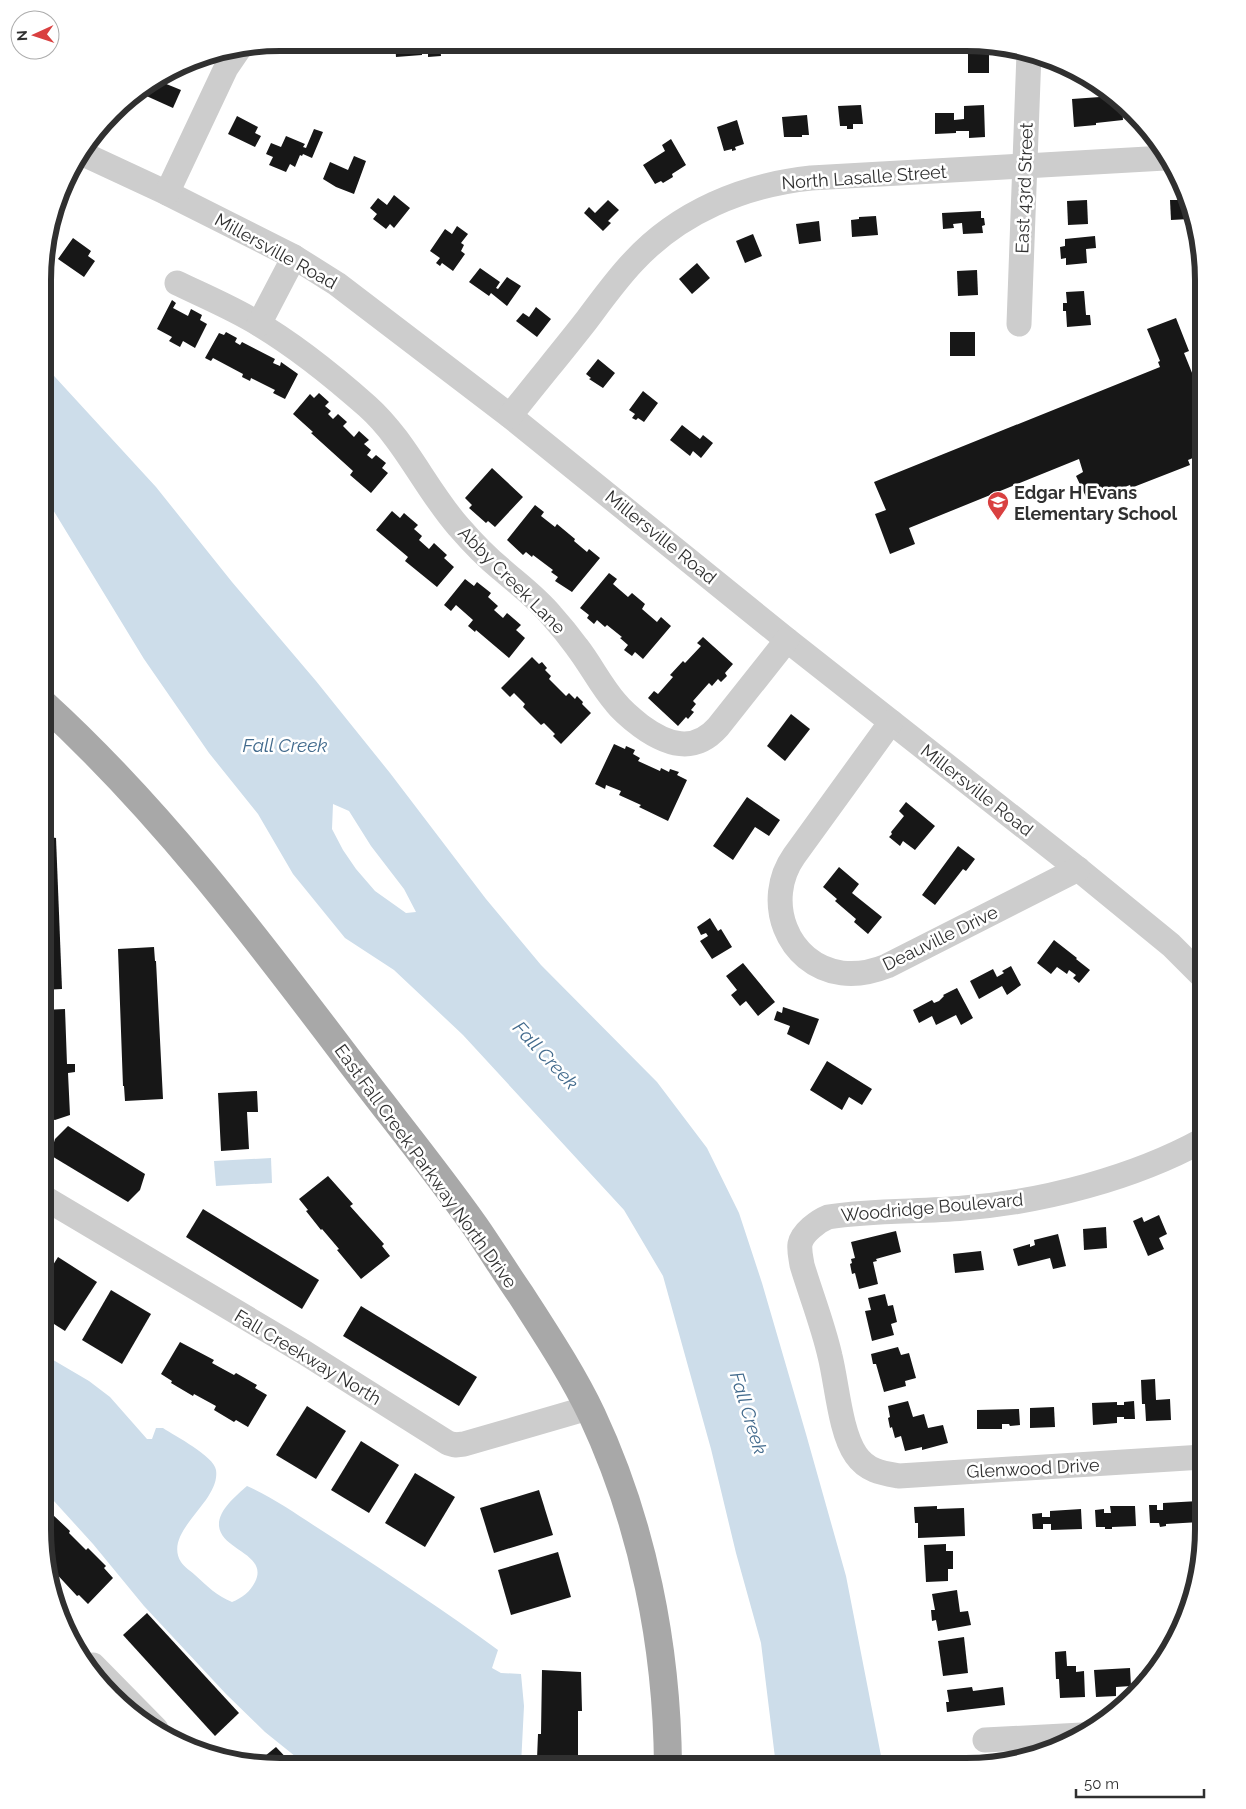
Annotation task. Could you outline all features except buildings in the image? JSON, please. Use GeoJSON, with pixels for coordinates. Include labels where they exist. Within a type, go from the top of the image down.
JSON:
{"type":"FeatureCollection","features":[{"type":"Feature","properties":{"kind":"main road","name":"East Fall Creek Parkway North Drive"},"geometry":{"type":"LineString","coordinates":[[51,711],[144,806],[255,936],[475,1226],[549,1339],[588,1408],[617,1475],[631,1519],[658,1633],[668,1758]]}},
{"type":"Feature","properties":{"kind":"street"},"geometry":{"type":"LineString","coordinates":[[167,193],[226,68],[233,56]]}},
{"type":"Feature","properties":{"kind":"street","name":"East 43rd Street"},"geometry":{"type":"LineString","coordinates":[[1019,324],[1029,60]]}},
{"type":"Feature","properties":{"kind":"street","name":"Millersville Road"},"geometry":{"type":"LineString","coordinates":[[88,156],[167,193],[294,257],[337,284],[510,416],[787,640],[1078,869],[1171,945],[1195,961]]}},
{"type":"Feature","properties":{"kind":"street","name":"North Lasalle Street"},"geometry":{"type":"LineString","coordinates":[[510,416],[634,261],[675,226],[703,209],[740,193],[787,181],[1159,158]]}},
{"type":"Feature","properties":{"kind":"street"},"geometry":{"type":"LineString","coordinates":[[259,324],[294,257]]}},
{"type":"Feature","properties":{"kind":"street","name":"Abby Creek Lane"},"geometry":{"type":"LineString","coordinates":[[177,283],[221,303],[259,324],[298,350],[355,395],[378,417],[404,448],[430,489],[459,528],[552,616],[576,646],[617,705],[632,719],[659,738],[674,744],[686,744],[697,742],[707,737],[718,727],[787,640]]}},
{"type":"Feature","properties":{"kind":"street","name":"Deauville Drive"},"geometry":{"type":"LineString","coordinates":[[891,722],[785,870],[779,900],[781,916],[790,938],[806,956],[818,965],[841,973],[857,974],[888,966],[1078,869]]}},
{"type":"Feature","properties":{"kind":"street","name":"Woodridge Boulevard"},"geometry":{"type":"LineString","coordinates":[[866,1466],[856,1455],[846,1433],[830,1354],[802,1265],[800,1242],[813,1225],[828,1217],[974,1207],[1013,1202],[1067,1190],[1142,1167],[1195,1144]]}},
{"type":"Feature","properties":{"kind":"street","name":"Fall Creekway North"},"geometry":{"type":"LineString","coordinates":[[51,1202],[302,1351],[448,1443],[455,1445],[464,1444],[588,1408]]}},
{"type":"Feature","properties":{"kind":"street","name":"Glenwood Drive"},"geometry":{"type":"LineString","coordinates":[[866,1466],[874,1471],[899,1476],[1195,1458]]}},
{"type":"Feature","properties":{"kind":"street"},"geometry":{"type":"LineString","coordinates":[[111,1683],[124,1696]]}},
{"type":"Feature","properties":{"kind":"street"},"geometry":{"type":"LineString","coordinates":[[985,1740],[1063,1736]]}},
{"type":"Feature","properties":{"kind":"water","name":"Fall Creek"},"geometry":{"type":"Polygon","coordinates":[[[51,373],[156,487],[232,582],[316,681],[390,773],[486,899],[541,965],[657,1082],[707,1148],[739,1213],[762,1283],[806,1434],[846,1576],[881,1758],[775,1758],[761,1643],[736,1553],[711,1449],[663,1276],[624,1210],[463,1035],[394,970],[345,938],[293,874],[258,814],[209,753],[144,659],[51,506],[51,373]],[[333,804],[332,829],[356,869],[375,891],[406,913],[416,912],[404,889],[371,846],[349,811],[333,804]]]}},
{"type":"Feature","properties":{"kind":"water"},"geometry":{"type":"Polygon","coordinates":[[[271,1158],[272,1183],[216,1186],[214,1161],[271,1158]]]}},
{"type":"Feature","properties":{"kind":"water"},"geometry":{"type":"Polygon","coordinates":[[[51,1359],[89,1381],[110,1397],[147,1439],[152,1439],[156,1428],[163,1428],[202,1453],[214,1465],[216,1470],[215,1482],[210,1494],[185,1528],[179,1539],[177,1550],[184,1566],[208,1587],[232,1602],[248,1592],[255,1582],[258,1573],[256,1565],[250,1558],[227,1541],[219,1526],[221,1514],[247,1486],[281,1504],[335,1539],[438,1607],[498,1650],[492,1668],[501,1673],[521,1674],[524,1706],[521,1758],[297,1758],[265,1732],[226,1694],[144,1606],[93,1544],[51,1498],[51,1359]]]}},
{"type":"Feature","properties":{"kind":"place","name":"Edgar H Evans Elementary School"},"geometry":{"type":"Point","coordinates":[998,521]}}]}
